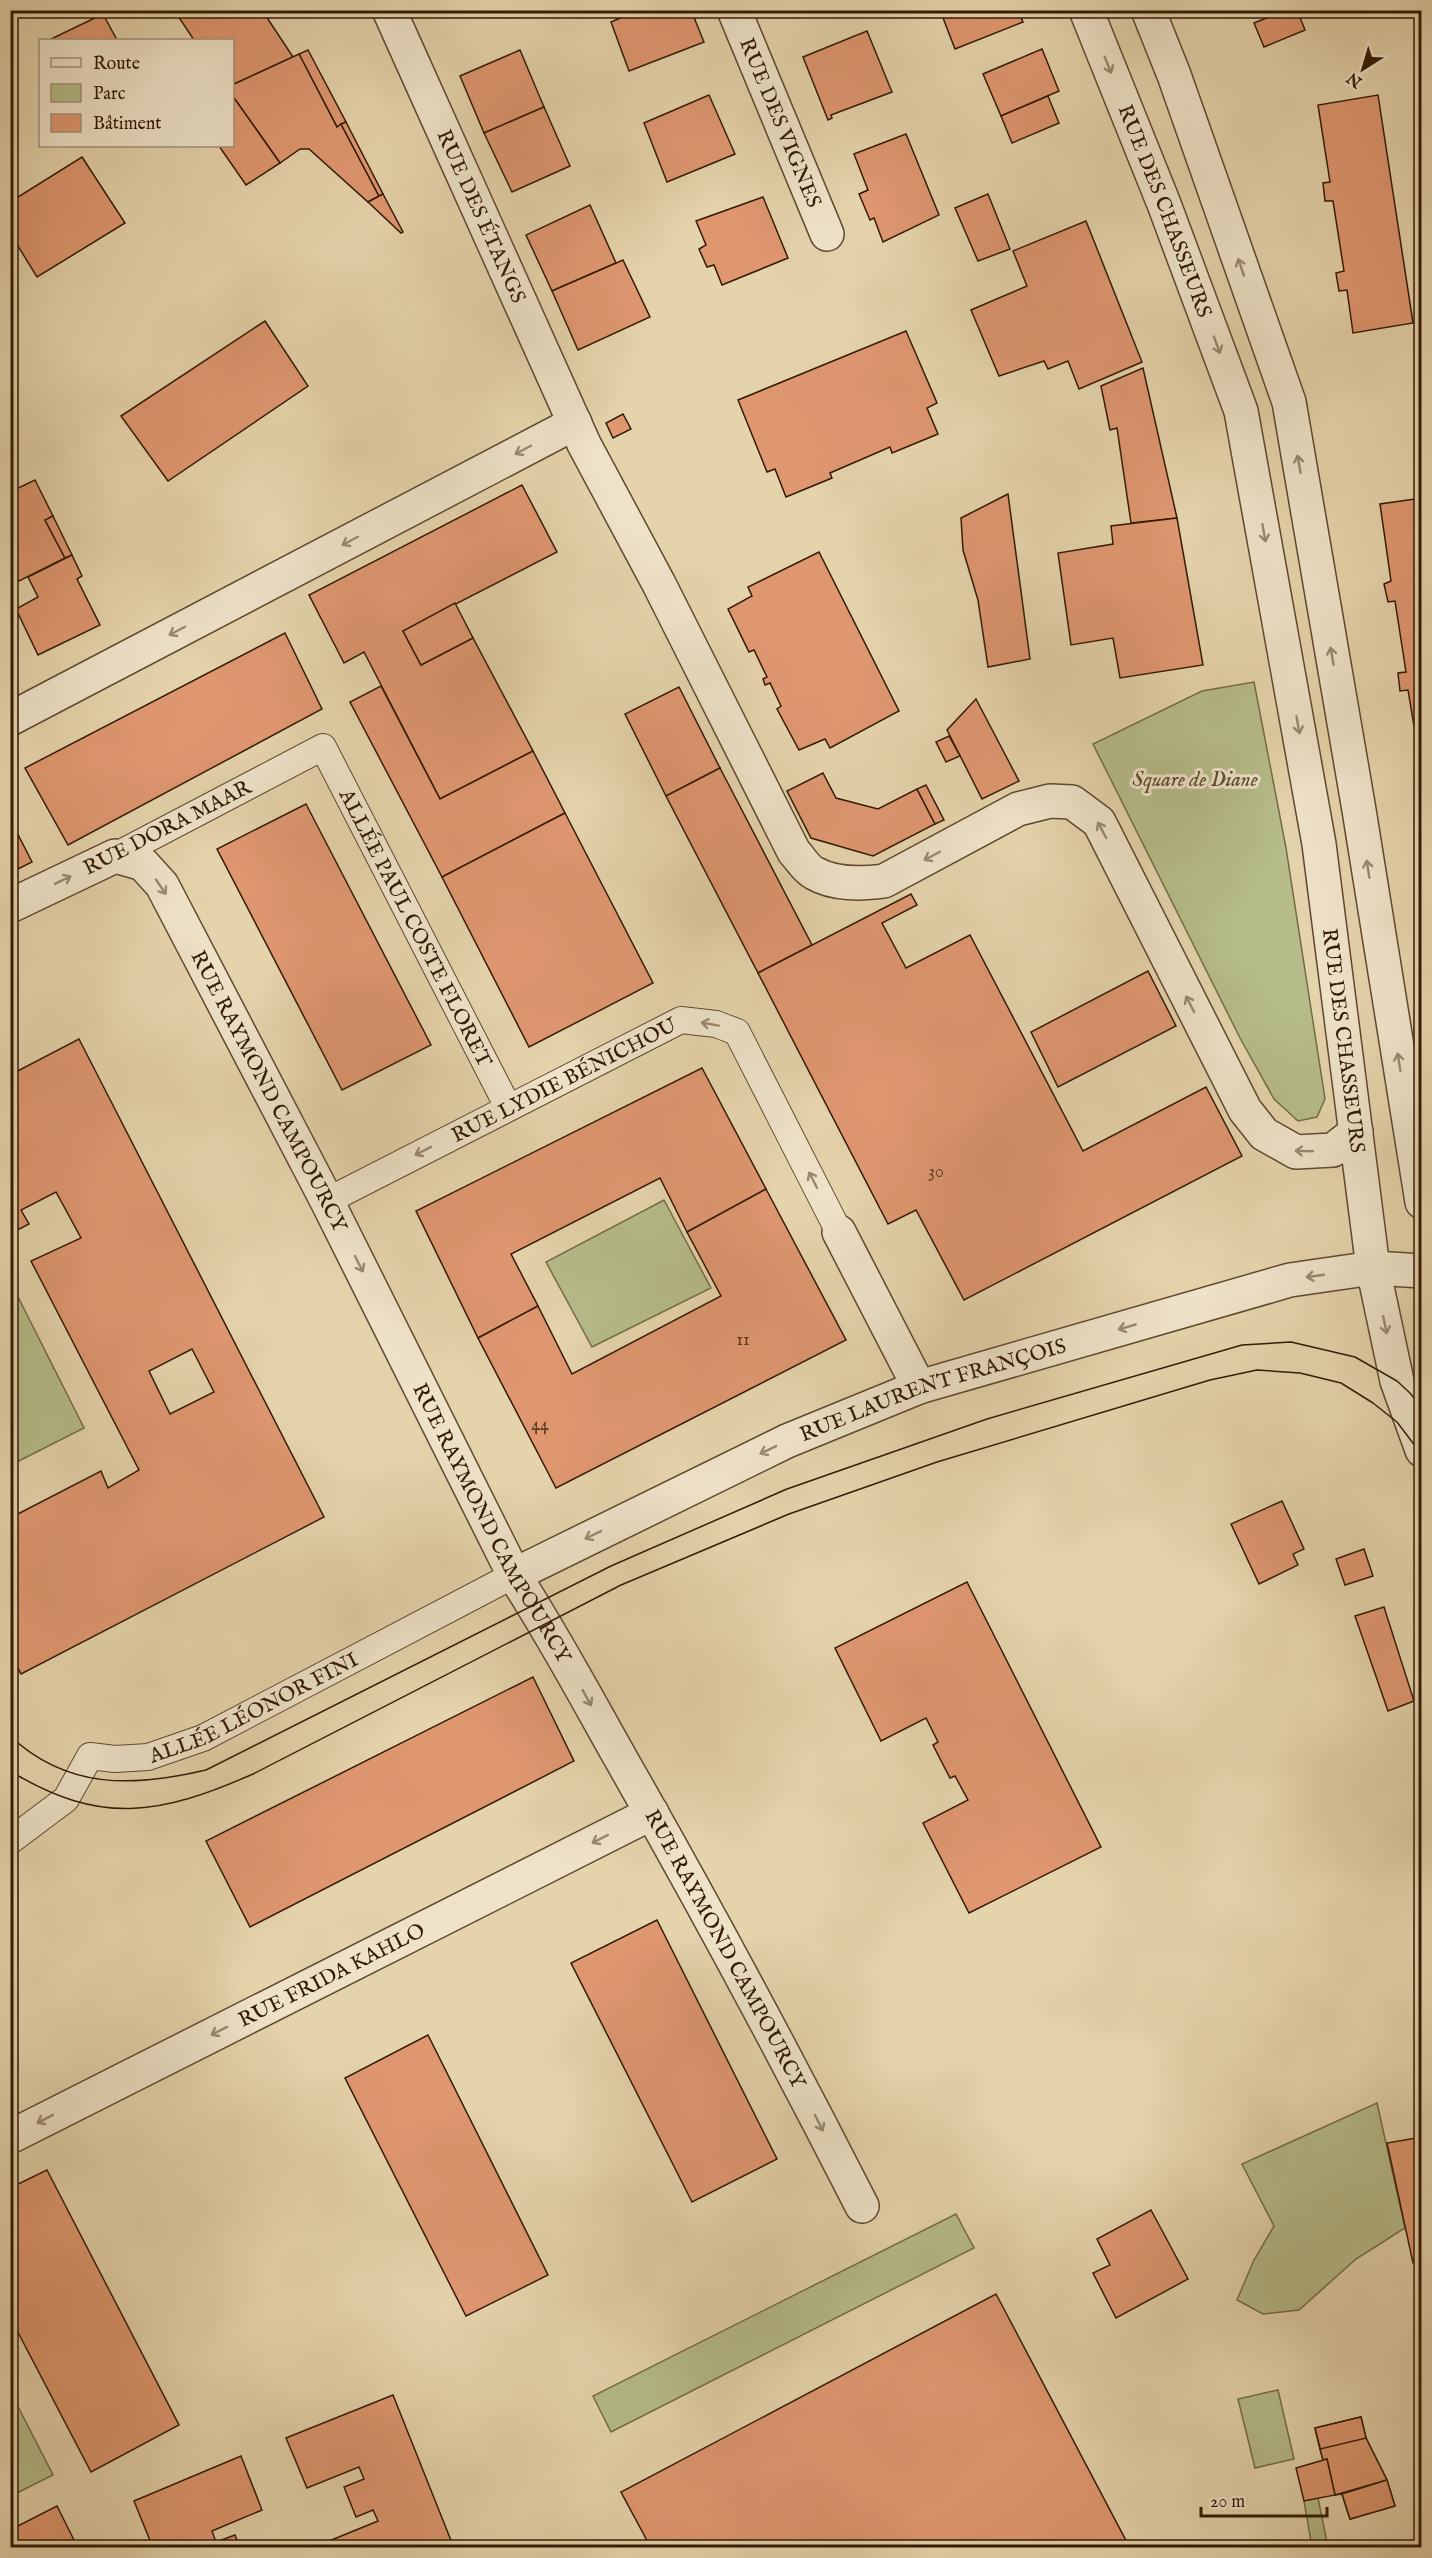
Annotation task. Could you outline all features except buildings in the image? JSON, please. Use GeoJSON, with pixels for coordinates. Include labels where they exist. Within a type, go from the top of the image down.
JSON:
{"type":"FeatureCollection","features":[{"type":"Feature","properties":{"kind":"street","name":"RUE DES ÉTANGS"},"geometry":{"type":"LineString","coordinates":[[389,10],[575,423],[794,852],[812,872],[846,883],[862,884],[884,881],[1018,809],[1050,801],[1072,802],[1099,822],[1245,1110],[1264,1134],[1296,1152],[1305,1152],[1333,1150],[1356,1131]]}},
{"type":"Feature","properties":{"kind":"street","name":"RUE DES VIGNES"},"geometry":{"type":"LineString","coordinates":[[734,10],[827,234]]}},
{"type":"Feature","properties":{"kind":"street","name":"RUE DES CHASSEURS"},"geometry":{"type":"LineString","coordinates":[[1086,10],[1164,204],[1241,411],[1313,813],[1373,1268],[1397,1381],[1422,1450]]}},
{"type":"Feature","properties":{"kind":"street"},"geometry":{"type":"LineString","coordinates":[[1148,10],[1174,75],[1289,402],[1359,810],[1422,1202]]}},
{"type":"Feature","properties":{"kind":"street"},"geometry":{"type":"LineString","coordinates":[[1241,411],[1289,402]]}},
{"type":"Feature","properties":{"kind":"street"},"geometry":{"type":"LineString","coordinates":[[10,719],[575,423]]}},
{"type":"Feature","properties":{"kind":"street","name":"RUE DORA MAAR"},"geometry":{"type":"LineString","coordinates":[[10,906],[115,856],[323,747]]}},
{"type":"Feature","properties":{"kind":"street","name":"ALLÉE PAUL COSTE FLORET"},"geometry":{"type":"LineString","coordinates":[[323,747],[508,1107]]}},
{"type":"Feature","properties":{"kind":"street"},"geometry":{"type":"LineString","coordinates":[[1313,813],[1359,810]]}},
{"type":"Feature","properties":{"kind":"street","name":"RUE RAYMOND CAMPOURCY"},"geometry":{"type":"LineString","coordinates":[[115,856],[143,864],[162,885],[327,1201],[514,1575],[546,1624],[652,1813],[792,2069],[862,2206]]}},
{"type":"Feature","properties":{"kind":"street","name":"RUE LYDIE BÉNICHOU"},"geometry":{"type":"LineString","coordinates":[[327,1201],[681,1020],[716,1024],[736,1032],[919,1387]]}},
{"type":"Feature","properties":{"kind":"street"},"geometry":{"type":"LineString","coordinates":[[1373,1268],[1422,1271]]}},
{"type":"Feature","properties":{"kind":"street","name":"RUE LAURENT FRANÇOIS"},"geometry":{"type":"LineString","coordinates":[[514,1575],[787,1441],[919,1387],[1290,1280],[1373,1268]]}},
{"type":"Feature","properties":{"kind":"street","name":"ALLÉE LÉONOR FINI"},"geometry":{"type":"LineString","coordinates":[[10,1841],[66,1799],[90,1756],[115,1759],[148,1757],[203,1738],[514,1575]]}},
{"type":"Feature","properties":{"kind":"street","name":"RUE FRIDA KAHLO"},"geometry":{"type":"LineString","coordinates":[[10,2137],[652,1813]]}},
{"type":"Feature","properties":{"kind":"green space","name":"Square de Diane"},"geometry":{"type":"Polygon","coordinates":[[[1254,682],[1286,848],[1325,1099],[1317,1117],[1298,1121],[1274,1099],[1240,1038],[1093,744],[1202,691],[1254,682]]]}},
{"type":"Feature","properties":{"kind":"green space"},"geometry":{"type":"Polygon","coordinates":[[[664,1200],[711,1288],[592,1347],[546,1262],[664,1200]]]}},
{"type":"Feature","properties":{"kind":"green space"},"geometry":{"type":"Polygon","coordinates":[[[10,1281],[84,1428],[11,1465],[10,1465],[10,1281]]]}},
{"type":"Feature","properties":{"kind":"green space"},"geometry":{"type":"Polygon","coordinates":[[[1377,2103],[1405,2228],[1356,2259],[1299,2310],[1263,2314],[1237,2300],[1254,2260],[1274,2226],[1242,2164],[1377,2103]]]}},
{"type":"Feature","properties":{"kind":"green space"},"geometry":{"type":"Polygon","coordinates":[[[956,2214],[974,2248],[611,2432],[593,2396],[956,2214]]]}},
{"type":"Feature","properties":{"kind":"green space"},"geometry":{"type":"Polygon","coordinates":[[[1278,2390],[1294,2459],[1255,2468],[1238,2399],[1278,2390]]]}},
{"type":"Feature","properties":{"kind":"green space"},"geometry":{"type":"Polygon","coordinates":[[[10,2391],[53,2475],[11,2496],[10,2496],[10,2391]]]}},
{"type":"Feature","properties":{"kind":"green space"},"geometry":{"type":"Polygon","coordinates":[[[1318,2498],[1328,2547],[1312,2547],[1304,2501],[1318,2498]]]}},
{"type":"Feature","properties":{"kind":"tram line"},"geometry":{"type":"LineString","coordinates":[[10,1736],[32,1754],[55,1766],[79,1775],[103,1780],[153,1779],[206,1770],[611,1566],[787,1489],[987,1419],[1242,1345],[1291,1342],[1355,1357],[1397,1381],[1422,1408]]}},
{"type":"Feature","properties":{"kind":"tram line"},"geometry":{"type":"LineString","coordinates":[[10,1771],[43,1789],[102,1807],[159,1806],[189,1799],[253,1774],[621,1585],[789,1514],[937,1462],[1210,1380],[1257,1370],[1300,1373],[1341,1383],[1373,1403],[1397,1422],[1422,1455]]}}]}
